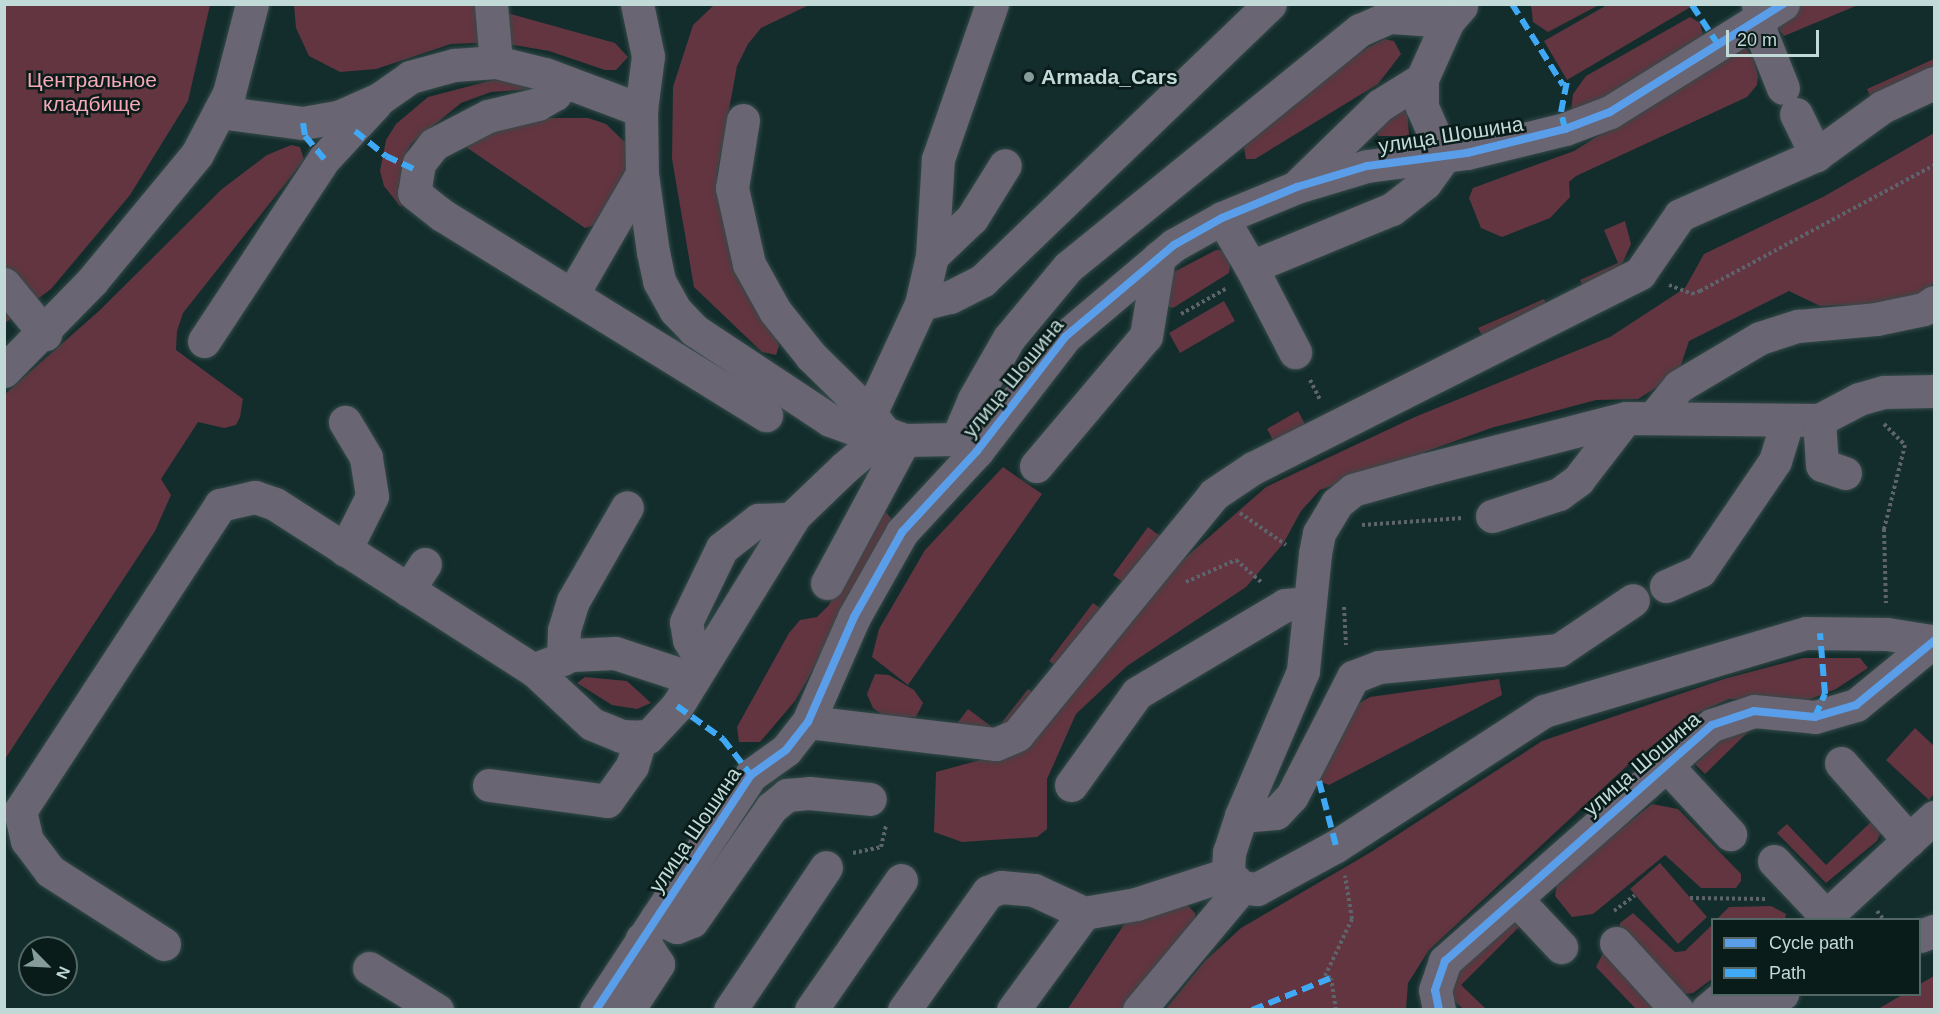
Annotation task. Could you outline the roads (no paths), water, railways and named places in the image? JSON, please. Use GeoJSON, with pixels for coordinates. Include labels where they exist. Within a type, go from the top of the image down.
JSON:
{"type":"FeatureCollection","features":[{"type":"Feature","properties":{"kind":"street"},"geometry":{"type":"LineString","coordinates":[[4,371],[45,334],[158,204],[197,154],[229,93],[252,4]]}},
{"type":"Feature","properties":{"kind":"street"},"geometry":{"type":"LineString","coordinates":[[490,4],[496,62]]}},
{"type":"Feature","properties":{"kind":"street"},"geometry":{"type":"LineString","coordinates":[[637,4],[648,57],[641,110],[642,174],[659,281],[694,330],[830,420],[855,429],[886,429],[967,445],[1009,338],[1068,267],[1360,30],[1389,17],[1455,13]]}},
{"type":"Feature","properties":{"kind":"street"},"geometry":{"type":"LineString","coordinates":[[827,583],[886,429],[932,256],[938,159],[992,4]]}},
{"type":"Feature","properties":{"kind":"street"},"geometry":{"type":"LineString","coordinates":[[921,304],[950,297],[983,280],[1270,4]]}},
{"type":"Feature","properties":{"kind":"street"},"geometry":{"type":"LineString","coordinates":[[1316,67],[1323,39],[1360,4]]}},
{"type":"Feature","properties":{"kind":"street"},"geometry":{"type":"LineString","coordinates":[[1767,10],[1790,101],[1816,155]]}},
{"type":"Feature","properties":{"kind":"street","name":"улица Шошина"},"geometry":{"type":"LineString","coordinates":[[597,1010],[751,775],[786,750],[808,722],[854,617],[902,532],[967,445],[1065,337],[1159,257],[1222,218],[1297,187],[1367,166],[1444,157],[1532,141],[1610,112],[1767,10]]}},
{"type":"Feature","properties":{"kind":"street"},"geometry":{"type":"LineString","coordinates":[[1252,270],[1392,209],[1425,183],[1444,157],[1422,107],[1422,79],[1455,13]]}},
{"type":"Feature","properties":{"kind":"street"},"geometry":{"type":"LineString","coordinates":[[219,112],[303,123],[338,117],[379,99],[410,77],[453,65],[496,62],[641,110]]}},
{"type":"Feature","properties":{"kind":"street","name":"улица Шошина"},"geometry":{"type":"LineString","coordinates":[[1297,187],[1310,168],[1380,105],[1422,79]]}},
{"type":"Feature","properties":{"kind":"street"},"geometry":{"type":"LineString","coordinates":[[562,82],[555,94],[538,104],[488,116],[434,144],[419,163],[413,184],[422,202],[766,416]]}},
{"type":"Feature","properties":{"kind":"street"},"geometry":{"type":"LineString","coordinates":[[808,722],[996,744],[1017,735],[1136,584],[1214,494],[1253,468],[1640,273],[1680,215],[1816,155],[1881,107],[1935,83]]}},
{"type":"Feature","properties":{"kind":"street"},"geometry":{"type":"LineString","coordinates":[[204,341],[324,159],[379,99]]}},
{"type":"Feature","properties":{"kind":"street"},"geometry":{"type":"LineString","coordinates":[[743,120],[732,188],[749,264],[775,311],[804,347],[886,429]]}},
{"type":"Feature","properties":{"kind":"street"},"geometry":{"type":"LineString","coordinates":[[932,256],[972,218],[1005,165]]}},
{"type":"Feature","properties":{"kind":"street"},"geometry":{"type":"LineString","coordinates":[[572,295],[642,174]]}},
{"type":"Feature","properties":{"kind":"street"},"geometry":{"type":"LineString","coordinates":[[1222,218],[1295,352]]}},
{"type":"Feature","properties":{"kind":"street"},"geometry":{"type":"LineString","coordinates":[[1036,466],[1146,336],[1159,257]]}},
{"type":"Feature","properties":{"kind":"street"},"geometry":{"type":"LineString","coordinates":[[4,284],[45,334]]}},
{"type":"Feature","properties":{"kind":"street"},"geometry":{"type":"LineString","coordinates":[[1492,516],[1559,494],[1578,480],[1639,418],[1679,386],[1760,338],[1798,326],[1931,308]]}},
{"type":"Feature","properties":{"kind":"street"},"geometry":{"type":"LineString","coordinates":[[1235,880],[1228,852],[1240,816],[1303,671],[1297,604],[1313,565],[1326,517],[1353,490],[1639,418],[1787,422],[1819,420],[1884,392],[1935,391]]}},
{"type":"Feature","properties":{"kind":"street"},"geometry":{"type":"LineString","coordinates":[[1819,420],[1822,465],[1845,473]]}},
{"type":"Feature","properties":{"kind":"street"},"geometry":{"type":"LineString","coordinates":[[345,422],[366,457],[372,496],[345,550]]}},
{"type":"Feature","properties":{"kind":"street"},"geometry":{"type":"LineString","coordinates":[[1666,586],[1700,572],[1775,461],[1787,422]]}},
{"type":"Feature","properties":{"kind":"street"},"geometry":{"type":"LineString","coordinates":[[164,944],[50,871],[32,852],[12,824],[220,506],[255,497],[275,504],[345,550],[416,577],[548,664],[592,724],[621,736],[648,736],[664,722],[698,671],[792,519],[886,429]]}},
{"type":"Feature","properties":{"kind":"street"},"geometry":{"type":"LineString","coordinates":[[548,664],[564,630],[573,601],[627,507]]}},
{"type":"Feature","properties":{"kind":"street"},"geometry":{"type":"LineString","coordinates":[[698,671],[686,622],[722,548],[758,520],[792,519]]}},
{"type":"Feature","properties":{"kind":"street"},"geometry":{"type":"LineString","coordinates":[[1240,816],[1276,813],[1292,796],[1353,677],[1378,667],[1560,650],[1633,600]]}},
{"type":"Feature","properties":{"kind":"street"},"geometry":{"type":"LineString","coordinates":[[1071,785],[1137,693],[1297,604]]}},
{"type":"Feature","properties":{"kind":"street"},"geometry":{"type":"LineString","coordinates":[[904,1010],[988,892],[1001,886],[1034,890],[1084,913],[1136,904],[1235,880],[1257,889],[1336,846],[1544,711],[1806,633],[1887,634],[1933,641]]}},
{"type":"Feature","properties":{"kind":"street","name":"улица Шошина"},"geometry":{"type":"LineString","coordinates":[[1439,1010],[1435,990],[1445,961],[1712,726],[1734,715],[1754,711],[1815,717],[1856,705],[1933,641]]}},
{"type":"Feature","properties":{"kind":"street"},"geometry":{"type":"LineString","coordinates":[[548,664],[615,653],[698,671]]}},
{"type":"Feature","properties":{"kind":"street"},"geometry":{"type":"LineString","coordinates":[[489,785],[607,801],[632,766],[641,736]]}},
{"type":"Feature","properties":{"kind":"street"},"geometry":{"type":"LineString","coordinates":[[1774,861],[1820,912],[1927,828],[1841,764]]}},
{"type":"Feature","properties":{"kind":"street"},"geometry":{"type":"LineString","coordinates":[[1667,766],[1730,834]]}},
{"type":"Feature","properties":{"kind":"street"},"geometry":{"type":"LineString","coordinates":[[628,1010],[658,964],[649,928],[677,927],[692,921],[771,808],[787,795],[809,793],[870,799]]}},
{"type":"Feature","properties":{"kind":"street"},"geometry":{"type":"LineString","coordinates":[[730,1010],[826,867]]}},
{"type":"Feature","properties":{"kind":"street"},"geometry":{"type":"LineString","coordinates":[[811,1010],[901,880]]}},
{"type":"Feature","properties":{"kind":"street"},"geometry":{"type":"LineString","coordinates":[[1139,1010],[1235,880]]}},
{"type":"Feature","properties":{"kind":"street"},"geometry":{"type":"LineString","coordinates":[[1516,899],[1561,947]]}},
{"type":"Feature","properties":{"kind":"street"},"geometry":{"type":"LineString","coordinates":[[1013,1010],[1084,913]]}},
{"type":"Feature","properties":{"kind":"street"},"geometry":{"type":"LineString","coordinates":[[1616,943],[1677,1010]]}},
{"type":"Feature","properties":{"kind":"street"},"geometry":{"type":"LineString","coordinates":[[369,968],[437,1010]]}},
{"type":"Feature","properties":{"kind":"street"},"geometry":{"type":"LineString","coordinates":[[1707,1010],[1724,996]]}},
{"type":"Feature","properties":{"kind":"street"},"geometry":{"type":"LineString","coordinates":[[1738,996],[1752,1007],[1760,1007],[1779,996]]}},
{"type":"Feature","properties":{"kind":"place","name":"Armada_Cars"},"geometry":{"type":"Point","coordinates":[1029,77]}},
{"type":"Feature","properties":{"kind":"park label","name":"Центральное кладбище"},"geometry":{"type":"Point","coordinates":[92,92]}}]}
